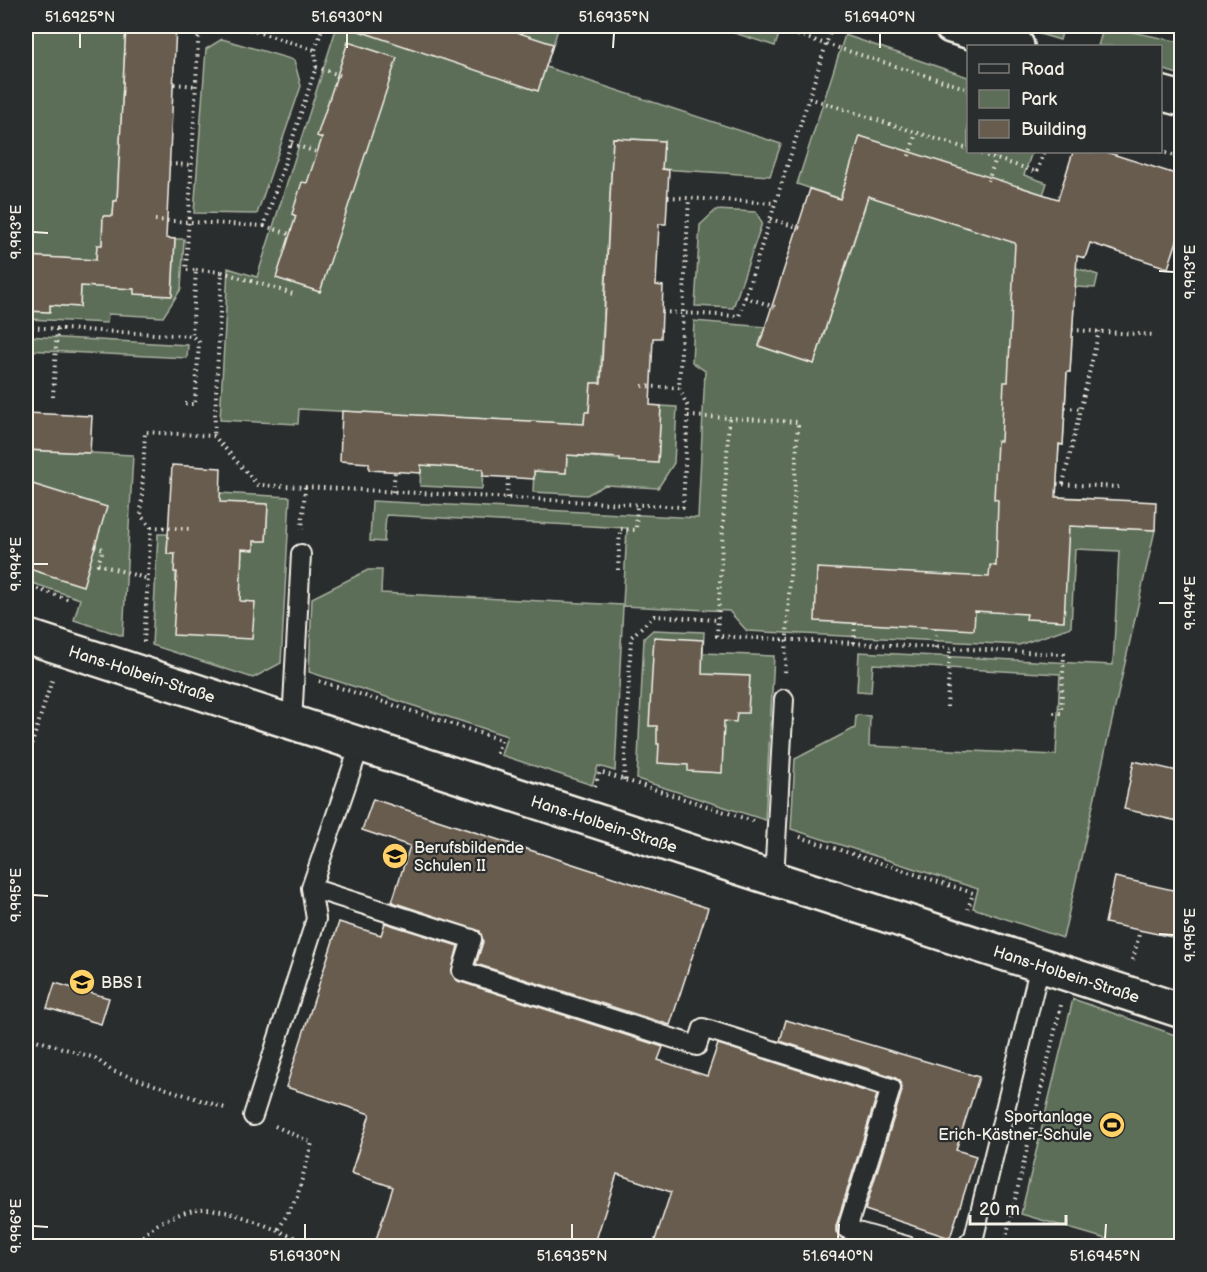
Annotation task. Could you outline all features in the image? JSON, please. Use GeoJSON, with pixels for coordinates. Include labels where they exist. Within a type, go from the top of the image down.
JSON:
{"type":"FeatureCollection","features":[{"type":"Feature","properties":{"kind":"street"},"geometry":{"type":"LineString","coordinates":[[951,26],[1014,45]]}},
{"type":"Feature","properties":{"kind":"street"},"geometry":{"type":"LineString","coordinates":[[1162,93],[1182,99]]}},
{"type":"Feature","properties":{"kind":"street","name":"Hans-Holbein-Straße"},"geometry":{"type":"LineString","coordinates":[[26,636],[1182,1011]]}},
{"type":"Feature","properties":{"kind":"lane"},"geometry":{"type":"LineString","coordinates":[[292,723],[301,554]]}},
{"type":"Feature","properties":{"kind":"lane"},"geometry":{"type":"LineString","coordinates":[[774,879],[784,699]]}},
{"type":"Feature","properties":{"kind":"lane"},"geometry":{"type":"LineString","coordinates":[[253,1116],[316,920],[311,888],[360,745]]}},
{"type":"Feature","properties":{"kind":"lane"},"geometry":{"type":"LineString","coordinates":[[311,888],[472,939],[462,971],[697,1046],[703,1028],[891,1088],[847,1229],[907,1246]]}},
{"type":"Feature","properties":{"kind":"lane"},"geometry":{"type":"LineString","coordinates":[[966,1246],[974,1237],[1054,970]]}},
{"type":"Feature","properties":{"kind":"path"},"geometry":{"type":"LineString","coordinates":[[199,26],[186,270],[222,272],[293,294]]}},
{"type":"Feature","properties":{"kind":"path"},"geometry":{"type":"LineString","coordinates":[[238,26],[315,50]]}},
{"type":"Feature","properties":{"kind":"path"},"geometry":{"type":"LineString","coordinates":[[264,226],[316,67],[315,50],[323,26]]}},
{"type":"Feature","properties":{"kind":"path"},"geometry":{"type":"LineString","coordinates":[[520,33],[523,26]]}},
{"type":"Feature","properties":{"kind":"path"},"geometry":{"type":"LineString","coordinates":[[769,26],[967,89]]}},
{"type":"Feature","properties":{"kind":"path"},"geometry":{"type":"LineString","coordinates":[[662,312],[739,316],[832,26]]}},
{"type":"Feature","properties":{"kind":"path"},"geometry":{"type":"LineString","coordinates":[[316,67],[342,76]]}},
{"type":"Feature","properties":{"kind":"path"},"geometry":{"type":"LineString","coordinates":[[174,84],[196,86]]}},
{"type":"Feature","properties":{"kind":"path"},"geometry":{"type":"LineString","coordinates":[[809,98],[967,148]]}},
{"type":"Feature","properties":{"kind":"path"},"geometry":{"type":"LineString","coordinates":[[909,156],[916,133]]}},
{"type":"Feature","properties":{"kind":"path"},"geometry":{"type":"LineString","coordinates":[[291,144],[317,152]]}},
{"type":"Feature","properties":{"kind":"path"},"geometry":{"type":"LineString","coordinates":[[1162,151],[1182,158]]}},
{"type":"Feature","properties":{"kind":"path"},"geometry":{"type":"LineString","coordinates":[[978,153],[1037,172],[1044,153]]}},
{"type":"Feature","properties":{"kind":"path"},"geometry":{"type":"LineString","coordinates":[[988,181],[996,158]]}},
{"type":"Feature","properties":{"kind":"path"},"geometry":{"type":"LineString","coordinates":[[169,164],[192,165]]}},
{"type":"Feature","properties":{"kind":"path"},"geometry":{"type":"LineString","coordinates":[[668,197],[775,203]]}},
{"type":"Feature","properties":{"kind":"path"},"geometry":{"type":"LineString","coordinates":[[222,272],[214,436],[258,485],[683,507],[688,407],[679,388],[688,198]]}},
{"type":"Feature","properties":{"kind":"path"},"geometry":{"type":"LineString","coordinates":[[770,219],[804,230]]}},
{"type":"Feature","properties":{"kind":"path"},"geometry":{"type":"LineString","coordinates":[[155,220],[264,226],[290,234]]}},
{"type":"Feature","properties":{"kind":"path"},"geometry":{"type":"LineString","coordinates":[[192,336],[196,270]]}},
{"type":"Feature","properties":{"kind":"path"},"geometry":{"type":"LineString","coordinates":[[745,297],[778,308]]}},
{"type":"Feature","properties":{"kind":"path"},"geometry":{"type":"LineString","coordinates":[[26,327],[192,336],[199,342],[195,404],[185,404]]}},
{"type":"Feature","properties":{"kind":"path"},"geometry":{"type":"LineString","coordinates":[[53,397],[57,329]]}},
{"type":"Feature","properties":{"kind":"path"},"geometry":{"type":"LineString","coordinates":[[1072,330],[1155,335]]}},
{"type":"Feature","properties":{"kind":"path"},"geometry":{"type":"LineString","coordinates":[[1063,484],[1099,331]]}},
{"type":"Feature","properties":{"kind":"path"},"geometry":{"type":"LineString","coordinates":[[642,386],[679,388]]}},
{"type":"Feature","properties":{"kind":"path"},"geometry":{"type":"LineString","coordinates":[[1065,408],[1081,409]]}},
{"type":"Feature","properties":{"kind":"path"},"geometry":{"type":"LineString","coordinates":[[688,416],[798,422],[784,699]]}},
{"type":"Feature","properties":{"kind":"path"},"geometry":{"type":"LineString","coordinates":[[729,418],[717,636],[1064,654],[1061,713],[1050,713]]}},
{"type":"Feature","properties":{"kind":"path"},"geometry":{"type":"LineString","coordinates":[[190,529],[151,527],[141,516],[145,432],[214,436]]}},
{"type":"Feature","properties":{"kind":"path"},"geometry":{"type":"LineString","coordinates":[[393,492],[395,471]]}},
{"type":"Feature","properties":{"kind":"path"},"geometry":{"type":"LineString","coordinates":[[507,498],[508,477]]}},
{"type":"Feature","properties":{"kind":"path"},"geometry":{"type":"LineString","coordinates":[[1057,484],[1119,487]]}},
{"type":"Feature","properties":{"kind":"path"},"geometry":{"type":"LineString","coordinates":[[301,554],[304,488]]}},
{"type":"Feature","properties":{"kind":"path"},"geometry":{"type":"LineString","coordinates":[[618,570],[620,529],[636,530],[637,505]]}},
{"type":"Feature","properties":{"kind":"path"},"geometry":{"type":"LineString","coordinates":[[143,674],[151,527]]}},
{"type":"Feature","properties":{"kind":"path"},"geometry":{"type":"LineString","coordinates":[[95,546],[103,549],[98,564],[148,579]]}},
{"type":"Feature","properties":{"kind":"path"},"geometry":{"type":"LineString","coordinates":[[26,585],[70,600]]}},
{"type":"Feature","properties":{"kind":"path"},"geometry":{"type":"LineString","coordinates":[[624,780],[631,637],[654,616],[718,620]]}},
{"type":"Feature","properties":{"kind":"path"},"geometry":{"type":"LineString","coordinates":[[854,643],[855,623]]}},
{"type":"Feature","properties":{"kind":"path"},"geometry":{"type":"LineString","coordinates":[[935,648],[936,628]]}},
{"type":"Feature","properties":{"kind":"path"},"geometry":{"type":"LineString","coordinates":[[26,762],[63,648]]}},
{"type":"Feature","properties":{"kind":"path"},"geometry":{"type":"LineString","coordinates":[[947,707],[950,649]]}},
{"type":"Feature","properties":{"kind":"path"},"geometry":{"type":"LineString","coordinates":[[295,673],[501,740],[486,786]]}},
{"type":"Feature","properties":{"kind":"path"},"geometry":{"type":"LineString","coordinates":[[1004,1246],[1054,970]]}},
{"type":"Feature","properties":{"kind":"path"},"geometry":{"type":"LineString","coordinates":[[26,1037],[95,1058],[112,1071],[253,1116],[312,1143],[297,1197],[277,1232]]}},
{"type":"Feature","properties":{"kind":"path"},"geometry":{"type":"LineString","coordinates":[[136,1246],[160,1223],[199,1209],[213,1210],[243,1218],[316,1246]]}},
{"type":"Feature","properties":{"kind":"green space"},"geometry":{"type":"Polygon","coordinates":[[[26,26],[126,26],[117,201],[114,201],[113,216],[103,216],[102,245],[97,246],[96,260],[26,256],[26,26]]]}},
{"type":"Feature","properties":{"kind":"green space"},"geometry":{"type":"Polygon","coordinates":[[[337,26],[559,26],[546,67],[781,144],[770,176],[662,169],[664,141],[613,138],[600,383],[591,383],[589,412],[585,412],[584,424],[299,409],[298,424],[220,420],[228,268],[257,277],[337,26]]]}},
{"type":"Feature","properties":{"kind":"green space"},"geometry":{"type":"Polygon","coordinates":[[[713,26],[782,26],[775,46],[713,26]]]}},
{"type":"Feature","properties":{"kind":"green space"},"geometry":{"type":"Polygon","coordinates":[[[1013,26],[1064,26],[1060,40],[1013,26]]]}},
{"type":"Feature","properties":{"kind":"green space"},"geometry":{"type":"Polygon","coordinates":[[[1104,26],[1117,26],[1117,29],[1181,42],[1181,75],[1162,69],[1162,45],[1098,45],[1104,26]]]}},
{"type":"Feature","properties":{"kind":"green space"},"geometry":{"type":"Polygon","coordinates":[[[845,35],[967,77],[967,153],[1032,153],[1024,175],[1047,183],[1024,251],[1098,275],[1095,288],[1075,287],[1070,372],[1067,372],[1063,445],[1059,445],[1056,497],[1086,498],[1084,527],[1155,530],[1063,938],[973,908],[978,889],[791,829],[795,759],[855,728],[856,715],[870,716],[869,746],[1056,755],[1060,674],[873,664],[871,692],[857,691],[859,652],[1113,665],[1119,551],[1075,549],[1071,627],[1019,645],[747,631],[729,611],[623,606],[615,771],[598,766],[592,785],[501,755],[507,736],[309,672],[312,598],[368,570],[382,570],[381,593],[623,605],[627,528],[386,515],[384,542],[370,541],[372,501],[698,518],[705,371],[692,362],[694,321],[765,327],[759,346],[814,364],[865,207],[797,184],[845,35]]]}},
{"type":"Feature","properties":{"kind":"green space"},"geometry":{"type":"Polygon","coordinates":[[[222,39],[294,60],[301,86],[257,214],[194,213],[206,49],[222,39]]]}},
{"type":"Feature","properties":{"kind":"green space"},"geometry":{"type":"Polygon","coordinates":[[[716,210],[756,212],[762,223],[733,308],[695,306],[700,225],[716,210]]]}},
{"type":"Feature","properties":{"kind":"green space"},"geometry":{"type":"Polygon","coordinates":[[[175,239],[184,239],[181,289],[163,317],[108,314],[107,323],[28,319],[29,311],[50,312],[50,305],[80,307],[81,286],[134,289],[135,294],[172,296],[175,239]]]}},
{"type":"Feature","properties":{"kind":"green space"},"geometry":{"type":"Polygon","coordinates":[[[26,336],[188,345],[187,358],[26,350],[26,336]]]}},
{"type":"Feature","properties":{"kind":"green space"},"geometry":{"type":"Polygon","coordinates":[[[661,406],[677,407],[674,463],[658,488],[605,485],[587,495],[533,492],[534,471],[566,473],[567,455],[658,463],[661,406]]]}},
{"type":"Feature","properties":{"kind":"green space"},"geometry":{"type":"Polygon","coordinates":[[[26,450],[133,455],[123,636],[74,620],[80,599],[26,581],[26,450]]]}},
{"type":"Feature","properties":{"kind":"green space"},"geometry":{"type":"Polygon","coordinates":[[[421,465],[483,469],[482,489],[420,486],[421,465]]]}},
{"type":"Feature","properties":{"kind":"green space"},"geometry":{"type":"Polygon","coordinates":[[[220,493],[290,497],[281,663],[253,678],[152,645],[158,534],[168,534],[167,554],[175,554],[176,591],[206,593],[235,549],[253,550],[254,541],[266,541],[268,505],[219,504],[220,493]]]}},
{"type":"Feature","properties":{"kind":"green space"},"geometry":{"type":"Polygon","coordinates":[[[653,630],[704,632],[703,653],[774,656],[765,820],[637,779],[644,638],[653,630]]]}},
{"type":"Feature","properties":{"kind":"green space","name":"Sportanlage Erich-Kästner-Schule"},"geometry":{"type":"Polygon","coordinates":[[[1073,999],[1181,1037],[1181,1246],[1130,1246],[1021,1214],[1073,999]]]}},
{"type":"Feature","properties":{"kind":"building"},"geometry":{"type":"Polygon","coordinates":[[[126,26],[176,26],[166,238],[175,239],[172,296],[134,294],[134,289],[81,286],[80,307],[50,305],[50,312],[26,311],[26,256],[96,260],[97,245],[102,245],[103,216],[113,216],[114,201],[117,201],[126,26]]]}},
{"type":"Feature","properties":{"kind":"building"},"geometry":{"type":"Polygon","coordinates":[[[357,26],[498,26],[553,44],[538,91],[356,30],[357,26]]]}},
{"type":"Feature","properties":{"kind":"building"},"geometry":{"type":"Polygon","coordinates":[[[348,42],[397,58],[320,292],[276,278],[296,216],[292,214],[302,182],[307,183],[322,138],[317,136],[348,42]]]}},
{"type":"Feature","properties":{"kind":"building"},"geometry":{"type":"Polygon","coordinates":[[[860,136],[1058,199],[1073,153],[1109,153],[1182,176],[1182,226],[1168,268],[1090,243],[1085,258],[1077,256],[1070,372],[1067,372],[1063,445],[1059,444],[1056,497],[1156,502],[1155,530],[1069,526],[1064,621],[1026,619],[1027,614],[975,611],[974,630],[815,621],[817,568],[989,577],[990,565],[996,566],[998,500],[994,499],[997,441],[1001,441],[1004,382],[1008,382],[1015,243],[868,196],[814,364],[759,346],[810,189],[840,199],[860,136]]]}},
{"type":"Feature","properties":{"kind":"building"},"geometry":{"type":"Polygon","coordinates":[[[613,138],[664,141],[662,169],[669,170],[666,224],[659,224],[656,285],[663,286],[661,338],[653,338],[650,405],[661,406],[658,463],[567,455],[566,473],[534,471],[534,479],[483,476],[483,469],[421,465],[421,473],[369,470],[369,463],[340,461],[342,411],[584,424],[585,412],[589,412],[591,383],[601,383],[613,138]]]}},
{"type":"Feature","properties":{"kind":"building"},"geometry":{"type":"Polygon","coordinates":[[[26,413],[92,416],[90,453],[26,450],[26,413]]]}},
{"type":"Feature","properties":{"kind":"building"},"geometry":{"type":"Polygon","coordinates":[[[172,465],[221,468],[220,502],[268,504],[266,541],[254,541],[254,550],[242,549],[240,601],[255,602],[252,639],[173,635],[177,572],[174,572],[175,554],[167,554],[172,465]]]}},
{"type":"Feature","properties":{"kind":"building"},"geometry":{"type":"Polygon","coordinates":[[[26,482],[107,507],[83,586],[26,568],[26,482]]]}},
{"type":"Feature","properties":{"kind":"building"},"geometry":{"type":"Polygon","coordinates":[[[654,637],[703,640],[702,674],[750,676],[748,713],[737,713],[736,722],[724,721],[722,773],[688,771],[688,765],[658,763],[657,726],[649,726],[654,637]]]}},
{"type":"Feature","properties":{"kind":"building"},"geometry":{"type":"Polygon","coordinates":[[[1134,761],[1182,772],[1182,822],[1124,809],[1134,761]]]}},
{"type":"Feature","properties":{"kind":"building"},"geometry":{"type":"Polygon","coordinates":[[[373,799],[708,908],[670,1025],[476,964],[483,942],[480,931],[392,902],[410,846],[362,830],[373,799]]]}},
{"type":"Feature","properties":{"kind":"building"},"geometry":{"type":"Polygon","coordinates":[[[1115,877],[1182,892],[1182,939],[1105,923],[1115,877]]]}},
{"type":"Feature","properties":{"kind":"building"},"geometry":{"type":"Polygon","coordinates":[[[339,922],[381,935],[385,923],[458,946],[451,973],[458,981],[663,1047],[658,1060],[707,1076],[718,1044],[877,1095],[836,1226],[836,1232],[843,1239],[840,1246],[653,1246],[671,1192],[617,1174],[594,1246],[374,1246],[393,1187],[351,1173],[370,1114],[286,1087],[339,922]]]}},
{"type":"Feature","properties":{"kind":"building"},"geometry":{"type":"Polygon","coordinates":[[[55,983],[109,998],[101,1024],[47,1008],[55,983]]]}},
{"type":"Feature","properties":{"kind":"building"},"geometry":{"type":"Polygon","coordinates":[[[786,1020],[979,1077],[956,1150],[976,1156],[950,1238],[865,1210],[902,1091],[900,1081],[894,1077],[780,1041],[786,1020]]]}},
{"type":"Feature","properties":{"kind":"place","name":"Berufsbildende Schulen II"},"geometry":{"type":"Point","coordinates":[395,856]}},
{"type":"Feature","properties":{"kind":"place","name":"BBS I"},"geometry":{"type":"Point","coordinates":[82,982]}},
{"type":"Feature","properties":{"kind":"place","name":"Sportanlage Erich-Kästner-Schule"},"geometry":{"type":"Point","coordinates":[1112,1125]}}]}
